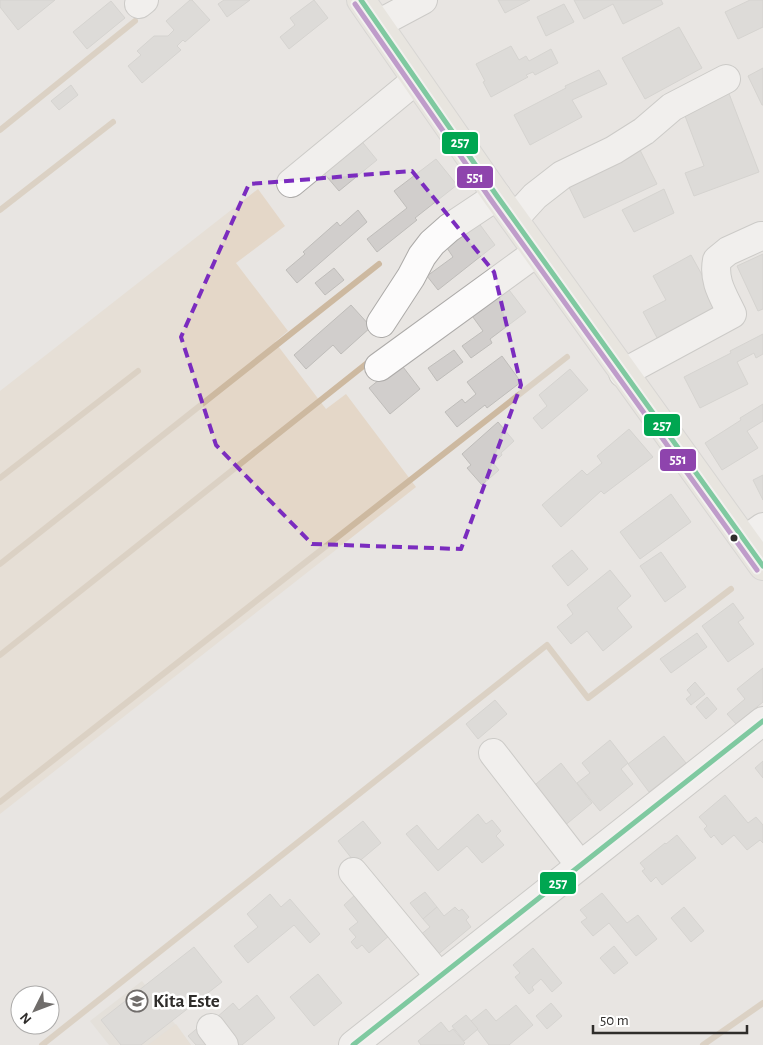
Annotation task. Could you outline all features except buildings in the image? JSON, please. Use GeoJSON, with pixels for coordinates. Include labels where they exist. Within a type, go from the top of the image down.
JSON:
{"type":"FeatureCollection","features":[{"type":"Feature","properties":{"kind":"main road"},"geometry":{"type":"LineString","coordinates":[[361,0],[497,196],[623,372],[754,534],[763,566]]}},
{"type":"Feature","properties":{"kind":"street"},"geometry":{"type":"LineString","coordinates":[[378,24],[423,0]]}},
{"type":"Feature","properties":{"kind":"street"},"geometry":{"type":"LineString","coordinates":[[514,219],[535,196],[562,176],[614,150],[644,131],[672,107],[726,79]]}},
{"type":"Feature","properties":{"kind":"street"},"geometry":{"type":"LineString","coordinates":[[291,183],[416,80]]}},
{"type":"Feature","properties":{"kind":"street"},"geometry":{"type":"LineString","coordinates":[[381,324],[412,277],[422,256],[432,243],[450,228],[497,196]]}},
{"type":"Feature","properties":{"kind":"street"},"geometry":{"type":"LineString","coordinates":[[623,372],[732,314],[717,283],[715,271],[717,260],[728,251],[761,236]]}},
{"type":"Feature","properties":{"kind":"street"},"geometry":{"type":"LineString","coordinates":[[379,367],[537,252]]}},
{"type":"Feature","properties":{"kind":"street"},"geometry":{"type":"LineString","coordinates":[[353,1045],[763,721]]}},
{"type":"Feature","properties":{"kind":"street"},"geometry":{"type":"LineString","coordinates":[[493,753],[580,865]]}},
{"type":"Feature","properties":{"kind":"street"},"geometry":{"type":"LineString","coordinates":[[353,872],[439,976]]}},
{"type":"Feature","properties":{"kind":"highlighted area"},"geometry":{"type":"Polygon","coordinates":[[[412,171],[494,272],[521,385],[461,549],[312,544],[216,445],[181,337],[249,184],[412,171]]]}},
{"type":"Feature","properties":{"kind":"shaded area"},"geometry":{"type":"Polygon","coordinates":[[[258,189],[285,226],[236,263],[288,331],[275,342],[326,409],[346,394],[416,487],[0,814],[0,391],[258,189]]]}},
{"type":"Feature","properties":{"kind":"shaded area","name":"Kita Este"},"geometry":{"type":"Polygon","coordinates":[[[142,981],[191,1045],[109,1045],[90,1021],[142,981]]]}},
{"type":"Feature","properties":{"kind":"shaded area"},"geometry":{"type":"Polygon","coordinates":[[[176,1024],[191,1045],[148,1045],[176,1024]]]}},
{"type":"Feature","properties":{"kind":"waterway"},"geometry":{"type":"LineString","coordinates":[[0,130],[135,21]]}},
{"type":"Feature","properties":{"kind":"waterway"},"geometry":{"type":"LineString","coordinates":[[0,210],[113,122]]}},
{"type":"Feature","properties":{"kind":"waterway"},"geometry":{"type":"LineString","coordinates":[[0,564],[379,264]]}},
{"type":"Feature","properties":{"kind":"waterway"},"geometry":{"type":"LineString","coordinates":[[0,802],[567,357]]}},
{"type":"Feature","properties":{"kind":"waterway"},"geometry":{"type":"LineString","coordinates":[[0,655],[371,360]]}},
{"type":"Feature","properties":{"kind":"waterway"},"geometry":{"type":"LineString","coordinates":[[0,478],[138,371]]}},
{"type":"Feature","properties":{"kind":"waterway"},"geometry":{"type":"LineString","coordinates":[[42,1045],[547,645],[588,698],[731,589]]}},
{"type":"Feature","properties":{"kind":"waterway"},"geometry":{"type":"LineString","coordinates":[[703,1045],[763,1003]]}},
{"type":"Feature","properties":{"kind":"transit line","name":"257"},"geometry":{"type":"LineString","coordinates":[[361,0],[497,196],[763,566]]}},
{"type":"Feature","properties":{"kind":"transit line","name":"551"},"geometry":{"type":"LineString","coordinates":[[355,4],[491,200],[757,570]]}},
{"type":"Feature","properties":{"kind":"transit line","name":"257"},"geometry":{"type":"LineString","coordinates":[[353,1045],[763,721]]}},
{"type":"Feature","properties":{"kind":"place","name":"Kita Este"},"geometry":{"type":"Point","coordinates":[137,1001]}}]}
